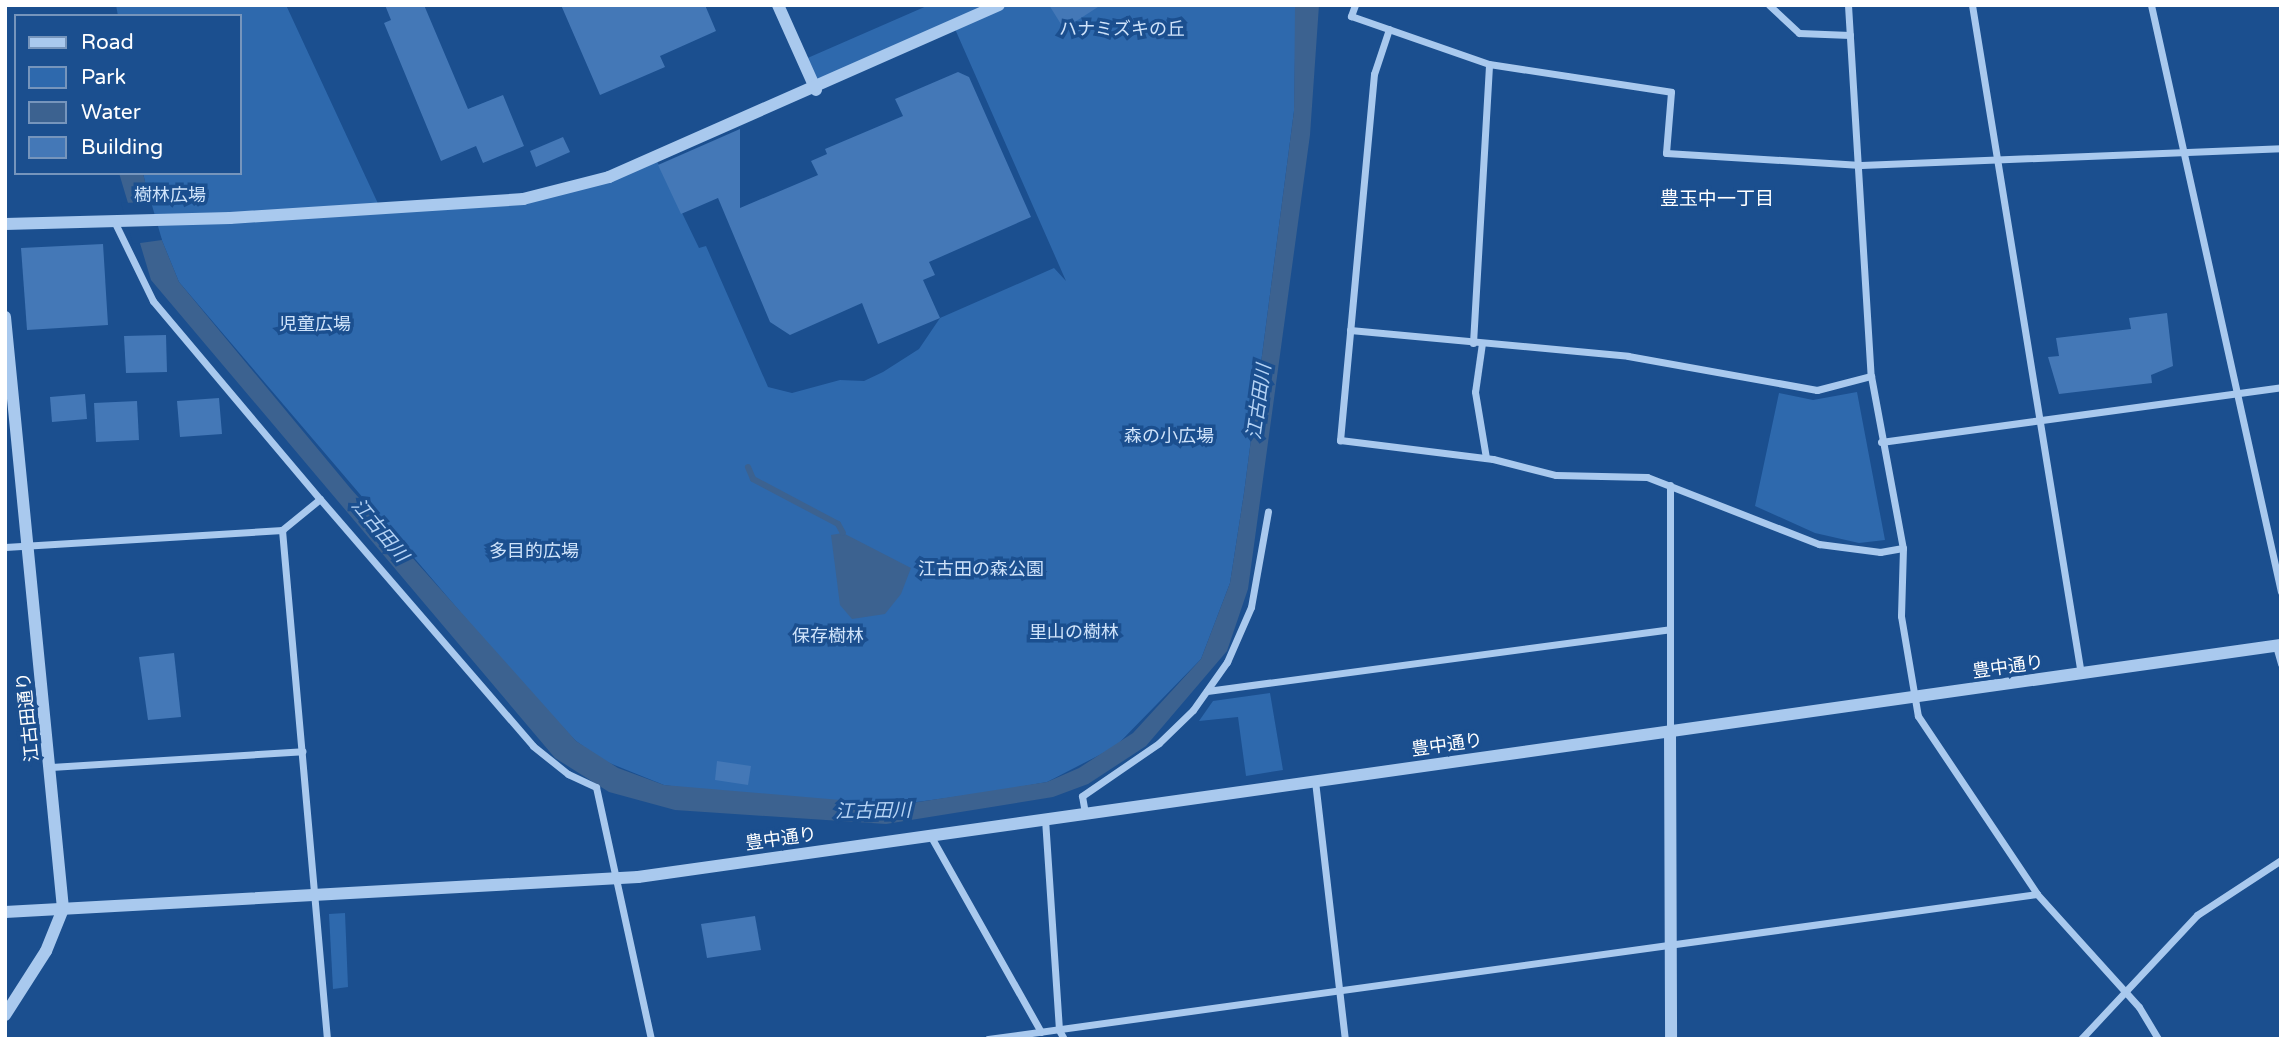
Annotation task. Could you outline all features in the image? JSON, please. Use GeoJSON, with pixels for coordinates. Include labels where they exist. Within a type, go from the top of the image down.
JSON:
{"type":"FeatureCollection","features":[{"type":"Feature","properties":{"kind":"street"},"geometry":{"type":"LineString","coordinates":[[778,5],[816,90]]}},
{"type":"Feature","properties":{"kind":"street"},"geometry":{"type":"LineString","coordinates":[[5,224],[167,220],[523,198],[609,177],[816,90],[999,5]]}},
{"type":"Feature","properties":{"kind":"street"},"geometry":{"type":"LineString","coordinates":[[1355,5],[1352,16],[1489,64],[1671,92],[1666,153],[1861,165],[2281,148]]}},
{"type":"Feature","properties":{"kind":"street"},"geometry":{"type":"LineString","coordinates":[[1769,5],[1799,33],[1850,35]]}},
{"type":"Feature","properties":{"kind":"street"},"geometry":{"type":"LineString","coordinates":[[1848,5],[1861,165],[1871,376],[1881,442],[1903,548],[1901,616],[1918,716],[2037,894],[2126,993],[2158,1039]]}},
{"type":"Feature","properties":{"kind":"street"},"geometry":{"type":"LineString","coordinates":[[1972,5],[2001,161],[2039,421],[2081,674]]}},
{"type":"Feature","properties":{"kind":"street"},"geometry":{"type":"LineString","coordinates":[[2151,5],[2181,153],[2281,593]]}},
{"type":"Feature","properties":{"kind":"street"},"geometry":{"type":"LineString","coordinates":[[1389,29],[1374,74],[1340,440],[1486,458],[1556,475],[1647,477],[1819,544],[1880,552],[1903,548]]}},
{"type":"Feature","properties":{"kind":"street"},"geometry":{"type":"LineString","coordinates":[[1486,458],[1475,392],[1489,64]]}},
{"type":"Feature","properties":{"kind":"street"},"geometry":{"type":"LineString","coordinates":[[118,221],[153,301],[320,499],[533,746],[568,774],[596,787],[651,1039]]}},
{"type":"Feature","properties":{"kind":"street","name":"江古田通り"},"geometry":{"type":"LineString","coordinates":[[5,317],[63,909],[46,951],[5,1015]]}},
{"type":"Feature","properties":{"kind":"street"},"geometry":{"type":"LineString","coordinates":[[1350,330],[1628,356],[1817,390],[1871,376]]}},
{"type":"Feature","properties":{"kind":"street"},"geometry":{"type":"LineString","coordinates":[[1881,442],[2281,387]]}},
{"type":"Feature","properties":{"kind":"street"},"geometry":{"type":"LineString","coordinates":[[1670,485],[1671,1039]]}},
{"type":"Feature","properties":{"kind":"street"},"geometry":{"type":"LineString","coordinates":[[5,547],[282,530],[320,499]]}},
{"type":"Feature","properties":{"kind":"street"},"geometry":{"type":"LineString","coordinates":[[1085,813],[1082,796],[1159,743],[1207,691],[1246,624],[1268,512]]}},
{"type":"Feature","properties":{"kind":"street"},"geometry":{"type":"LineString","coordinates":[[282,530],[327,1039]]}},
{"type":"Feature","properties":{"kind":"street"},"geometry":{"type":"LineString","coordinates":[[1207,691],[1670,629]]}},
{"type":"Feature","properties":{"kind":"street"},"geometry":{"type":"LineString","coordinates":[[2278,646],[2281,664]]}},
{"type":"Feature","properties":{"kind":"street","name":"豊中通り"},"geometry":{"type":"LineString","coordinates":[[5,912],[618,879],[2278,646]]}},
{"type":"Feature","properties":{"kind":"street"},"geometry":{"type":"LineString","coordinates":[[51,767],[302,751]]}},
{"type":"Feature","properties":{"kind":"street"},"geometry":{"type":"LineString","coordinates":[[1315,781],[1345,1039]]}},
{"type":"Feature","properties":{"kind":"street"},"geometry":{"type":"LineString","coordinates":[[1045,818],[1059,1030],[1063,1039]]}},
{"type":"Feature","properties":{"kind":"street"},"geometry":{"type":"LineString","coordinates":[[930,835],[1041,1032]]}},
{"type":"Feature","properties":{"kind":"street"},"geometry":{"type":"LineString","coordinates":[[2081,1039],[2197,915],[2281,860]]}},
{"type":"Feature","properties":{"kind":"street"},"geometry":{"type":"LineString","coordinates":[[988,1039],[2037,894]]}},
{"type":"Feature","properties":{"kind":"green space","name":"江古田の森公園"},"geometry":{"type":"Polygon","coordinates":[[[116,5],[286,5],[381,210],[523,198],[655,157],[699,248],[706,246],[768,387],[792,393],[840,380],[864,381],[883,372],[919,349],[940,318],[1054,268],[1066,281],[955,29],[816,90],[803,60],[929,5],[1296,5],[1294,111],[1244,493],[1230,583],[1201,659],[1115,747],[1047,782],[991,792],[887,806],[722,793],[664,785],[602,760],[576,741],[526,689],[179,282],[154,221],[143,175],[242,175],[242,14],[118,14],[116,5]]]}},
{"type":"Feature","properties":{"kind":"green space"},"geometry":{"type":"Polygon","coordinates":[[[1857,392],[1885,540],[1859,543],[1815,533],[1755,506],[1779,393],[1813,400],[1857,392]]]}},
{"type":"Feature","properties":{"kind":"green space"},"geometry":{"type":"Polygon","coordinates":[[[1270,693],[1283,770],[1246,776],[1238,717],[1199,721],[1213,701],[1270,693]]]}},
{"type":"Feature","properties":{"kind":"green space"},"geometry":{"type":"Polygon","coordinates":[[[345,913],[348,987],[333,989],[329,914],[345,913]]]}},
{"type":"Feature","properties":{"kind":"water","name":"江古田川"},"geometry":{"type":"Polygon","coordinates":[[[1295,5],[1319,5],[1310,135],[1248,589],[1227,651],[1146,746],[1088,784],[1053,797],[886,824],[675,810],[609,792],[555,758],[151,280],[120,175],[143,175],[154,221],[179,282],[351,489],[576,741],[618,768],[664,785],[899,805],[1047,782],[1079,768],[1133,733],[1201,659],[1230,583],[1294,111],[1295,5]]]}},
{"type":"Feature","properties":{"kind":"water"},"geometry":{"type":"Polygon","coordinates":[[[843,533],[911,568],[901,594],[885,614],[852,619],[840,605],[831,535],[843,533]]]}},
{"type":"Feature","properties":{"kind":"pier"},"geometry":{"type":"Polygon","coordinates":[[[151,202],[162,240],[133,244],[121,203],[151,202]]]}},
{"type":"Feature","properties":{"kind":"building"},"geometry":{"type":"Polygon","coordinates":[[[385,5],[424,5],[468,109],[503,95],[524,146],[483,163],[476,146],[441,161],[384,23],[391,20],[385,5]]]}},
{"type":"Feature","properties":{"kind":"building"},"geometry":{"type":"Polygon","coordinates":[[[561,5],[705,5],[716,31],[660,56],[665,67],[600,95],[561,5]]]}},
{"type":"Feature","properties":{"kind":"building"},"geometry":{"type":"Polygon","coordinates":[[[1049,5],[1101,5],[1064,29],[1049,5]]]}},
{"type":"Feature","properties":{"kind":"building"},"geometry":{"type":"Polygon","coordinates":[[[958,72],[969,77],[1031,217],[929,262],[935,275],[923,280],[940,318],[878,344],[862,303],[790,335],[770,322],[718,198],[681,214],[658,165],[740,129],[740,208],[818,175],[811,161],[827,154],[825,149],[903,116],[895,99],[958,72]]]}},
{"type":"Feature","properties":{"kind":"building"},"geometry":{"type":"Polygon","coordinates":[[[563,137],[570,152],[536,167],[530,151],[563,137]]]}},
{"type":"Feature","properties":{"kind":"building"},"geometry":{"type":"Polygon","coordinates":[[[103,244],[108,325],[27,330],[21,248],[103,244]]]}},
{"type":"Feature","properties":{"kind":"building"},"geometry":{"type":"Polygon","coordinates":[[[2167,313],[2173,366],[2151,375],[2152,383],[2059,394],[2048,357],[2059,356],[2056,338],[2131,329],[2129,318],[2167,313]]]}},
{"type":"Feature","properties":{"kind":"building"},"geometry":{"type":"Polygon","coordinates":[[[166,335],[167,372],[126,373],[124,336],[166,335]]]}},
{"type":"Feature","properties":{"kind":"building"},"geometry":{"type":"Polygon","coordinates":[[[85,394],[87,419],[52,422],[50,397],[85,394]]]}},
{"type":"Feature","properties":{"kind":"building"},"geometry":{"type":"Polygon","coordinates":[[[219,398],[222,434],[180,437],[177,401],[219,398]]]}},
{"type":"Feature","properties":{"kind":"building"},"geometry":{"type":"Polygon","coordinates":[[[137,401],[139,440],[96,442],[94,403],[137,401]]]}},
{"type":"Feature","properties":{"kind":"building"},"geometry":{"type":"Polygon","coordinates":[[[174,653],[181,717],[148,720],[139,657],[174,653]]]}},
{"type":"Feature","properties":{"kind":"building"},"geometry":{"type":"Polygon","coordinates":[[[717,761],[751,766],[748,785],[715,780],[717,761]]]}},
{"type":"Feature","properties":{"kind":"building"},"geometry":{"type":"Polygon","coordinates":[[[755,916],[761,950],[707,958],[701,924],[755,916]]]}},
{"type":"Feature","properties":{"kind":"waterway"},"geometry":{"type":"LineString","coordinates":[[748,467],[753,479],[838,524],[843,533]]}},
{"type":"Feature","properties":{"kind":"district","name":"豊玉中一丁目"},"geometry":{"type":"Point","coordinates":[1717,200]}},
{"type":"Feature","properties":{"kind":"park label","name":"ハナミズキの丘"},"geometry":{"type":"Point","coordinates":[1122,29]}},
{"type":"Feature","properties":{"kind":"park label","name":"樹林広場"},"geometry":{"type":"Point","coordinates":[170,195]}},
{"type":"Feature","properties":{"kind":"park label","name":"児童広場"},"geometry":{"type":"Point","coordinates":[315,324]}},
{"type":"Feature","properties":{"kind":"park label","name":"森の小広場"},"geometry":{"type":"Point","coordinates":[1169,436]}},
{"type":"Feature","properties":{"kind":"park label","name":"多目的広場"},"geometry":{"type":"Point","coordinates":[534,551]}},
{"type":"Feature","properties":{"kind":"park label","name":"里山の樹林"},"geometry":{"type":"Point","coordinates":[1074,632]}},
{"type":"Feature","properties":{"kind":"park label","name":"保存樹林"},"geometry":{"type":"Point","coordinates":[828,636]}}]}
